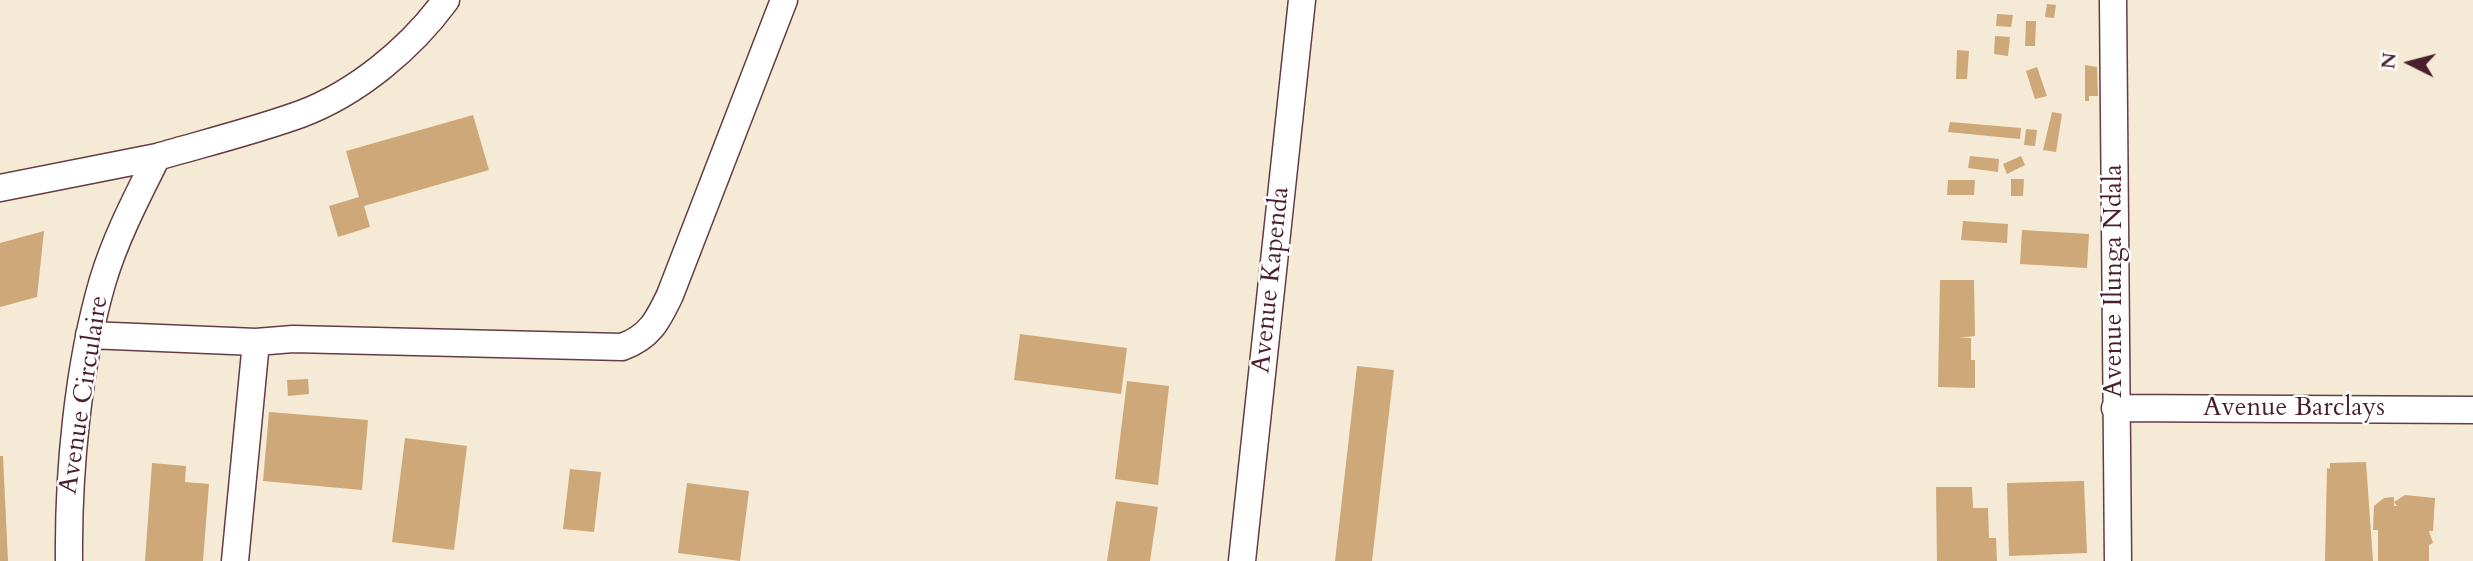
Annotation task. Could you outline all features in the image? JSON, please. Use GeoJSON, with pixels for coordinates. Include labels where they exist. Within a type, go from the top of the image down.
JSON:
{"type":"FeatureCollection","features":[{"type":"Feature","properties":{"kind":"street"},"geometry":{"type":"LineString","coordinates":[[0,188],[157,158],[302,114],[346,91],[394,56],[433,18],[446,0]]}},
{"type":"Feature","properties":{"kind":"street"},"geometry":{"type":"LineString","coordinates":[[89,335],[256,342],[293,339],[622,347],[639,341],[656,324],[670,295],[784,0]]}},
{"type":"Feature","properties":{"kind":"street","name":"Avenue Kapenda"},"geometry":{"type":"LineString","coordinates":[[1242,561],[1302,0]]}},
{"type":"Feature","properties":{"kind":"street","name":"Avenue Ilunga Ndala"},"geometry":{"type":"LineString","coordinates":[[2113,0],[2118,561]]}},
{"type":"Feature","properties":{"kind":"street","name":"Avenue Circulaire"},"geometry":{"type":"LineString","coordinates":[[69,561],[68,502],[89,335],[104,278],[122,229],[157,158]]}},
{"type":"Feature","properties":{"kind":"street"},"geometry":{"type":"LineString","coordinates":[[235,561],[256,342]]}},
{"type":"Feature","properties":{"kind":"street","name":"Avenue Barclays"},"geometry":{"type":"LineString","coordinates":[[2115,408],[2473,410]]}},
{"type":"Feature","properties":{"kind":"building"},"geometry":{"type":"Polygon","coordinates":[[[2047,4],[2056,5],[2054,18],[2045,17],[2047,4]]]}},
{"type":"Feature","properties":{"kind":"building"},"geometry":{"type":"Polygon","coordinates":[[[1997,14],[2013,15],[2011,27],[1996,26],[1997,14]]]}},
{"type":"Feature","properties":{"kind":"building"},"geometry":{"type":"Polygon","coordinates":[[[2026,21],[2036,21],[2035,46],[2025,46],[2026,21]]]}},
{"type":"Feature","properties":{"kind":"building"},"geometry":{"type":"Polygon","coordinates":[[[1995,36],[2010,37],[2008,56],[1994,54],[1995,36]]]}},
{"type":"Feature","properties":{"kind":"building"},"geometry":{"type":"Polygon","coordinates":[[[1957,50],[1969,51],[1967,79],[1956,79],[1957,50]]]}},
{"type":"Feature","properties":{"kind":"building"},"geometry":{"type":"Polygon","coordinates":[[[2085,65],[2097,67],[2098,96],[2089,96],[2089,101],[2085,101],[2085,65]]]}},
{"type":"Feature","properties":{"kind":"building"},"geometry":{"type":"Polygon","coordinates":[[[2037,67],[2047,96],[2035,99],[2026,71],[2037,67]]]}},
{"type":"Feature","properties":{"kind":"building"},"geometry":{"type":"Polygon","coordinates":[[[2052,112],[2062,114],[2056,152],[2043,150],[2052,112]]]}},
{"type":"Feature","properties":{"kind":"building"},"geometry":{"type":"Polygon","coordinates":[[[473,115],[489,170],[364,206],[370,227],[338,237],[329,206],[359,197],[346,151],[473,115]]]}},
{"type":"Feature","properties":{"kind":"building"},"geometry":{"type":"Polygon","coordinates":[[[1950,122],[2021,128],[2020,139],[1948,132],[1950,122]]]}},
{"type":"Feature","properties":{"kind":"building"},"geometry":{"type":"Polygon","coordinates":[[[2026,129],[2037,130],[2035,146],[2024,145],[2026,129]]]}},
{"type":"Feature","properties":{"kind":"building"},"geometry":{"type":"Polygon","coordinates":[[[1970,156],[1999,159],[1998,172],[1968,168],[1970,156]]]}},
{"type":"Feature","properties":{"kind":"building"},"geometry":{"type":"Polygon","coordinates":[[[2021,156],[2025,165],[2007,174],[2003,164],[2021,156]]]}},
{"type":"Feature","properties":{"kind":"building"},"geometry":{"type":"Polygon","coordinates":[[[2011,179],[2024,179],[2023,196],[2011,196],[2011,179]]]}},
{"type":"Feature","properties":{"kind":"building"},"geometry":{"type":"Polygon","coordinates":[[[1948,180],[1975,180],[1974,195],[1947,195],[1948,180]]]}},
{"type":"Feature","properties":{"kind":"building"},"geometry":{"type":"Polygon","coordinates":[[[1963,221],[2008,224],[2007,243],[1961,240],[1963,221]]]}},
{"type":"Feature","properties":{"kind":"building"},"geometry":{"type":"Polygon","coordinates":[[[2022,230],[2089,234],[2087,268],[2020,264],[2022,230]]]}},
{"type":"Feature","properties":{"kind":"building"},"geometry":{"type":"Polygon","coordinates":[[[44,231],[37,297],[0,307],[0,243],[44,231]]]}},
{"type":"Feature","properties":{"kind":"building"},"geometry":{"type":"Polygon","coordinates":[[[1940,280],[1974,280],[1975,336],[1959,338],[1971,338],[1971,360],[1975,360],[1975,388],[1938,387],[1940,280]]]}},
{"type":"Feature","properties":{"kind":"building"},"geometry":{"type":"Polygon","coordinates":[[[1020,334],[1127,348],[1121,394],[1014,380],[1020,334]]]}},
{"type":"Feature","properties":{"kind":"building"},"geometry":{"type":"Polygon","coordinates":[[[1357,366],[1394,370],[1372,561],[1335,561],[1357,366]]]}},
{"type":"Feature","properties":{"kind":"building"},"geometry":{"type":"Polygon","coordinates":[[[308,379],[309,394],[288,396],[287,380],[308,379]]]}},
{"type":"Feature","properties":{"kind":"building"},"geometry":{"type":"Polygon","coordinates":[[[1127,381],[1169,386],[1158,485],[1115,479],[1127,381]]]}},
{"type":"Feature","properties":{"kind":"building"},"geometry":{"type":"Polygon","coordinates":[[[269,412],[368,420],[362,490],[263,481],[269,412]]]}},
{"type":"Feature","properties":{"kind":"building"},"geometry":{"type":"Polygon","coordinates":[[[405,438],[467,446],[454,550],[392,542],[405,438]]]}},
{"type":"Feature","properties":{"kind":"building"},"geometry":{"type":"Polygon","coordinates":[[[0,456],[3,456],[8,561],[0,561],[0,456]]]}},
{"type":"Feature","properties":{"kind":"building"},"geometry":{"type":"Polygon","coordinates":[[[2366,462],[2373,561],[2325,561],[2327,468],[2330,469],[2330,463],[2366,462]]]}},
{"type":"Feature","properties":{"kind":"building"},"geometry":{"type":"Polygon","coordinates":[[[152,463],[186,466],[185,482],[209,484],[203,561],[145,561],[152,463]]]}},
{"type":"Feature","properties":{"kind":"building"},"geometry":{"type":"Polygon","coordinates":[[[570,469],[601,472],[594,532],[563,529],[570,469]]]}},
{"type":"Feature","properties":{"kind":"building"},"geometry":{"type":"Polygon","coordinates":[[[2084,481],[2087,553],[2009,556],[2007,483],[2084,481]]]}},
{"type":"Feature","properties":{"kind":"building"},"geometry":{"type":"Polygon","coordinates":[[[687,483],[749,491],[740,561],[678,553],[687,483]]]}},
{"type":"Feature","properties":{"kind":"building"},"geometry":{"type":"Polygon","coordinates":[[[1936,487],[1972,487],[1973,508],[1988,508],[1989,538],[1996,538],[1997,561],[1937,561],[1936,487]]]}},
{"type":"Feature","properties":{"kind":"building"},"geometry":{"type":"Polygon","coordinates":[[[2405,495],[2435,498],[2433,531],[2429,531],[2433,543],[2429,545],[2429,561],[2378,561],[2378,530],[2373,530],[2374,506],[2384,498],[2394,497],[2394,502],[2405,495]]]}},
{"type":"Feature","properties":{"kind":"building"},"geometry":{"type":"Polygon","coordinates":[[[1116,501],[1158,507],[1150,561],[1107,561],[1116,501]]]}}]}
